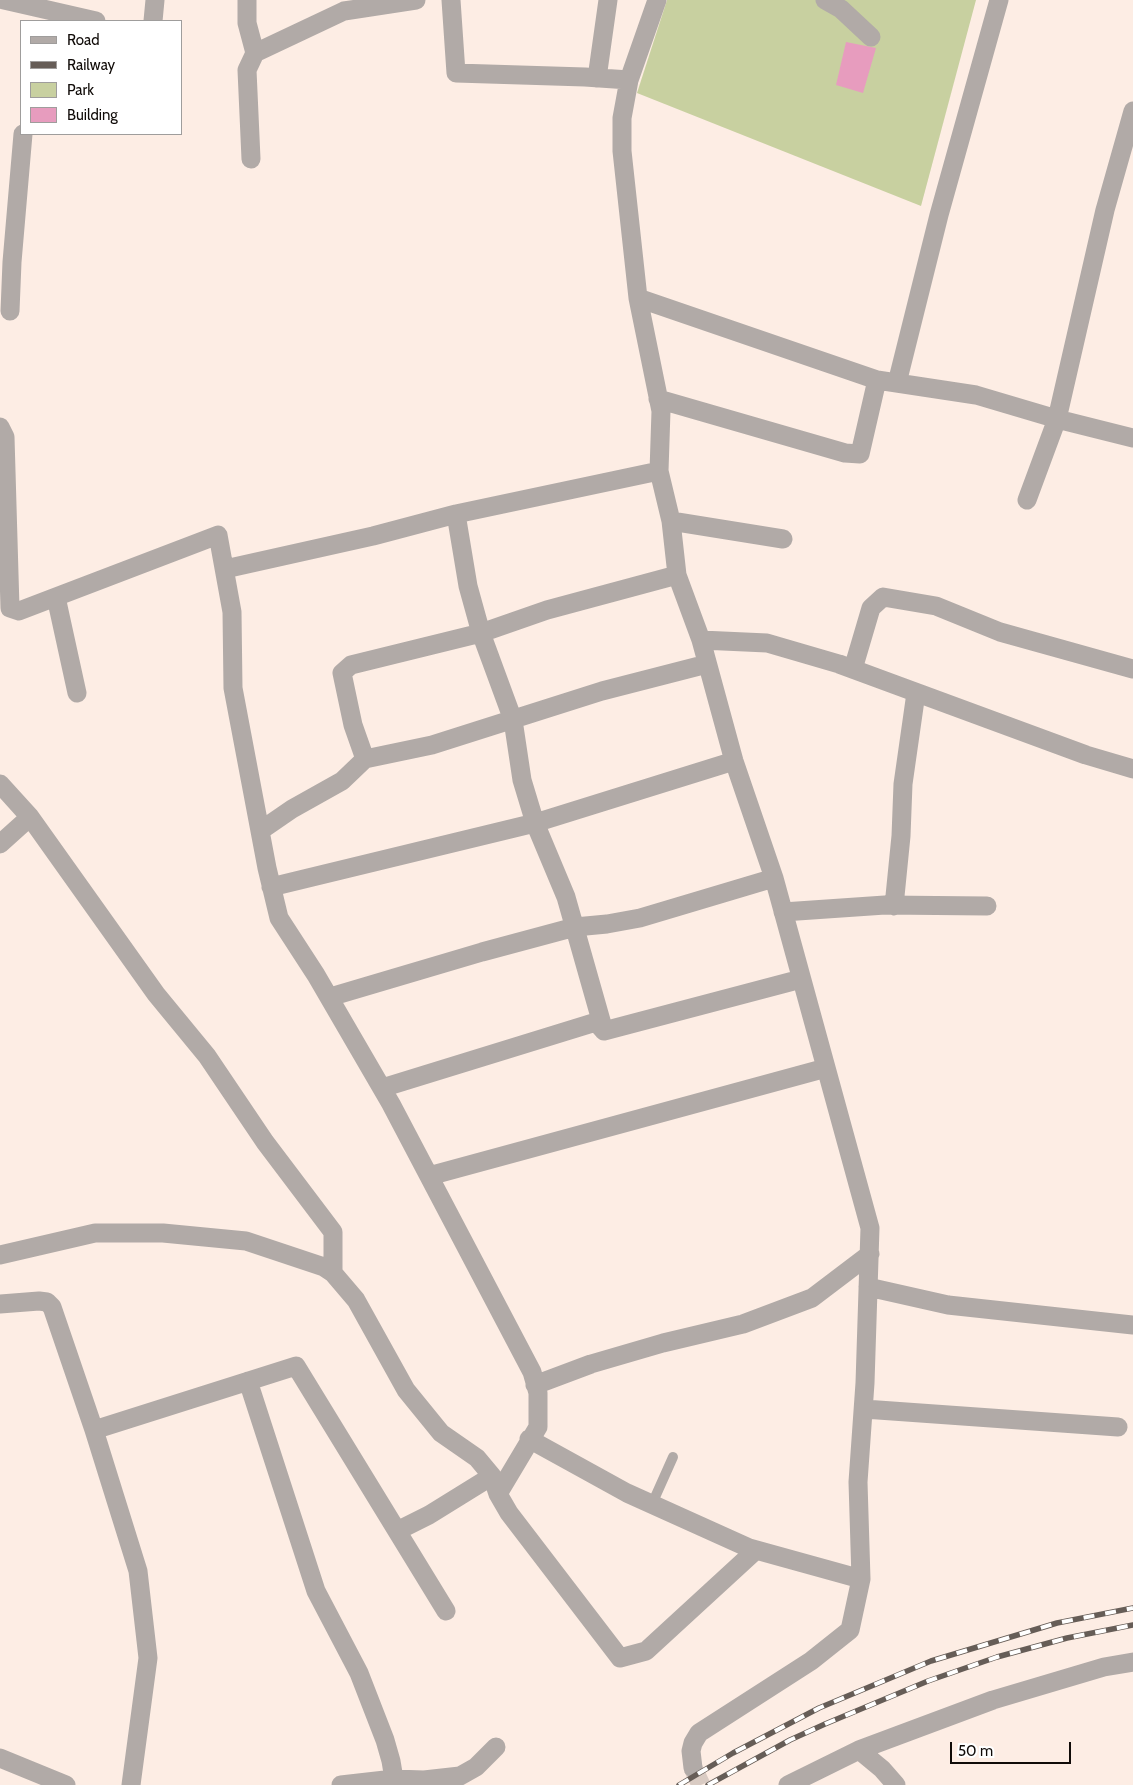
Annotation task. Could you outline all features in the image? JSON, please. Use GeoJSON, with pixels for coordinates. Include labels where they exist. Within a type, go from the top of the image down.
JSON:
{"type":"FeatureCollection","features":[{"type":"Feature","properties":{"kind":"street"},"geometry":{"type":"LineString","coordinates":[[4,0],[33,14],[87,20]]}},
{"type":"Feature","properties":{"kind":"street"},"geometry":{"type":"LineString","coordinates":[[153,20],[155,0]]}},
{"type":"Feature","properties":{"kind":"street"},"geometry":{"type":"LineString","coordinates":[[247,0],[247,23],[255,53]]}},
{"type":"Feature","properties":{"kind":"street"},"geometry":{"type":"LineString","coordinates":[[251,159],[247,70],[255,53],[344,11],[416,0]]}},
{"type":"Feature","properties":{"kind":"street"},"geometry":{"type":"LineString","coordinates":[[451,0],[456,73],[629,80]]}},
{"type":"Feature","properties":{"kind":"street"},"geometry":{"type":"LineString","coordinates":[[597,78],[608,0]]}},
{"type":"Feature","properties":{"kind":"street"},"geometry":{"type":"LineString","coordinates":[[657,0],[629,80],[622,118],[622,151],[638,298],[661,411],[659,471],[671,521],[678,575],[701,640],[734,761],[774,878],[870,1228],[864,1409],[858,1482],[861,1580],[850,1630],[811,1661],[699,1733],[691,1751],[693,1768]]}},
{"type":"Feature","properties":{"kind":"street"},"geometry":{"type":"LineString","coordinates":[[825,0],[841,9],[871,37]]}},
{"type":"Feature","properties":{"kind":"street"},"geometry":{"type":"LineString","coordinates":[[897,383],[939,215],[999,0]]}},
{"type":"Feature","properties":{"kind":"street"},"geometry":{"type":"LineString","coordinates":[[1027,500],[1057,419],[1105,210],[1133,111]]}},
{"type":"Feature","properties":{"kind":"street"},"geometry":{"type":"LineString","coordinates":[[10,311],[12,262],[23,135]]}},
{"type":"Feature","properties":{"kind":"street"},"geometry":{"type":"LineString","coordinates":[[638,298],[877,380],[976,395],[1057,419],[1133,438]]}},
{"type":"Feature","properties":{"kind":"street"},"geometry":{"type":"LineString","coordinates":[[658,399],[845,453],[860,454],[877,380]]}},
{"type":"Feature","properties":{"kind":"street"},"geometry":{"type":"LineString","coordinates":[[0,427],[5,437],[10,608],[19,611],[218,535],[232,612],[233,688],[271,887],[279,918],[330,998],[382,1088],[532,1372],[538,1393],[538,1427],[495,1485],[397,1531]]}},
{"type":"Feature","properties":{"kind":"street"},"geometry":{"type":"LineString","coordinates":[[225,568],[372,536],[456,514],[659,471]]}},
{"type":"Feature","properties":{"kind":"street"},"geometry":{"type":"LineString","coordinates":[[456,514],[468,586],[481,633],[513,720],[522,780],[535,823],[566,897],[604,1031]]}},
{"type":"Feature","properties":{"kind":"street"},"geometry":{"type":"LineString","coordinates":[[671,521],[783,539]]}},
{"type":"Feature","properties":{"kind":"street"},"geometry":{"type":"LineString","coordinates":[[365,759],[353,725],[342,673],[350,665],[481,633],[547,610],[678,575]]}},
{"type":"Feature","properties":{"kind":"street"},"geometry":{"type":"LineString","coordinates":[[56,597],[77,693]]}},
{"type":"Feature","properties":{"kind":"street"},"geometry":{"type":"LineString","coordinates":[[853,670],[871,608],[883,597],[936,606],[1000,632],[1133,669]]}},
{"type":"Feature","properties":{"kind":"street"},"geometry":{"type":"LineString","coordinates":[[701,640],[767,643],[853,670],[1086,755],[1133,769]]}},
{"type":"Feature","properties":{"kind":"street"},"geometry":{"type":"LineString","coordinates":[[260,831],[292,809],[342,781],[365,759],[432,745],[602,691],[707,664]]}},
{"type":"Feature","properties":{"kind":"street"},"geometry":{"type":"LineString","coordinates":[[894,906],[901,836],[903,784],[916,693]]}},
{"type":"Feature","properties":{"kind":"street"},"geometry":{"type":"LineString","coordinates":[[271,887],[535,823],[734,761]]}},
{"type":"Feature","properties":{"kind":"street"},"geometry":{"type":"LineString","coordinates":[[0,784],[30,817],[156,994],[207,1056],[265,1142],[333,1232],[333,1273]]}},
{"type":"Feature","properties":{"kind":"street"},"geometry":{"type":"LineString","coordinates":[[0,844],[30,817]]}},
{"type":"Feature","properties":{"kind":"street"},"geometry":{"type":"LineString","coordinates":[[330,998],[482,952],[575,927],[640,918],[774,878]]}},
{"type":"Feature","properties":{"kind":"street"},"geometry":{"type":"LineString","coordinates":[[783,912],[894,906],[987,906]]}},
{"type":"Feature","properties":{"kind":"street"},"geometry":{"type":"LineString","coordinates":[[604,1031],[801,979]]}},
{"type":"Feature","properties":{"kind":"street"},"geometry":{"type":"LineString","coordinates":[[382,1088],[596,1022],[604,1031]]}},
{"type":"Feature","properties":{"kind":"street"},"geometry":{"type":"LineString","coordinates":[[429,1176],[826,1068]]}},
{"type":"Feature","properties":{"kind":"street"},"geometry":{"type":"LineString","coordinates":[[0,1255],[95,1234],[163,1233],[246,1241],[324,1267],[333,1273],[356,1300],[406,1390],[441,1433],[477,1458],[495,1485],[509,1513],[620,1658],[646,1651],[756,1550]]}},
{"type":"Feature","properties":{"kind":"street"},"geometry":{"type":"LineString","coordinates":[[535,1385],[618,1356],[743,1324],[812,1298],[870,1254]]}},
{"type":"Feature","properties":{"kind":"street"},"geometry":{"type":"LineString","coordinates":[[868,1287],[948,1305],[1133,1325]]}},
{"type":"Feature","properties":{"kind":"street"},"geometry":{"type":"LineString","coordinates":[[0,1304],[39,1301],[47,1302],[52,1307],[94,1430],[138,1571],[148,1658],[131,1785]]}},
{"type":"Feature","properties":{"kind":"street"},"geometry":{"type":"LineString","coordinates":[[94,1430],[296,1366],[446,1611]]}},
{"type":"Feature","properties":{"kind":"street"},"geometry":{"type":"LineString","coordinates":[[248,1381],[316,1590],[358,1673],[385,1740],[394,1779]]}},
{"type":"Feature","properties":{"kind":"street"},"geometry":{"type":"LineString","coordinates":[[864,1409],[1118,1427]]}},
{"type":"Feature","properties":{"kind":"street"},"geometry":{"type":"LineString","coordinates":[[530,1439],[627,1493],[756,1550],[861,1580]]}},
{"type":"Feature","properties":{"kind":"street"},"geometry":{"type":"LineString","coordinates":[[788,1785],[859,1750],[993,1700],[1104,1667],[1133,1662]]}},
{"type":"Feature","properties":{"kind":"street"},"geometry":{"type":"LineString","coordinates":[[340,1785],[394,1779],[424,1780],[460,1776],[476,1767],[496,1747]]}},
{"type":"Feature","properties":{"kind":"street"},"geometry":{"type":"LineString","coordinates":[[859,1750],[882,1769],[896,1785]]}},
{"type":"Feature","properties":{"kind":"street"},"geometry":{"type":"LineString","coordinates":[[0,1758],[66,1785]]}},
{"type":"Feature","properties":{"kind":"lane"},"geometry":{"type":"LineString","coordinates":[[652,1504],[673,1457]]}},
{"type":"Feature","properties":{"kind":"green space"},"geometry":{"type":"Polygon","coordinates":[[[667,0],[976,0],[921,206],[637,93],[667,0]]]}},
{"type":"Feature","properties":{"kind":"building"},"geometry":{"type":"Polygon","coordinates":[[[846,42],[876,48],[863,93],[836,85],[846,42]]]}},
{"type":"Feature","properties":{"kind":"tunnel"},"geometry":{"type":"LineString","coordinates":[[693,1768],[701,1785]]}},
{"type":"Feature","properties":{"kind":"railway"},"geometry":{"type":"LineString","coordinates":[[679,1785],[733,1753],[819,1708],[931,1661],[1057,1623],[1133,1608]]}},
{"type":"Feature","properties":{"kind":"railway"},"geometry":{"type":"LineString","coordinates":[[708,1785],[790,1740],[928,1681],[997,1657],[1067,1638],[1133,1625]]}}]}
